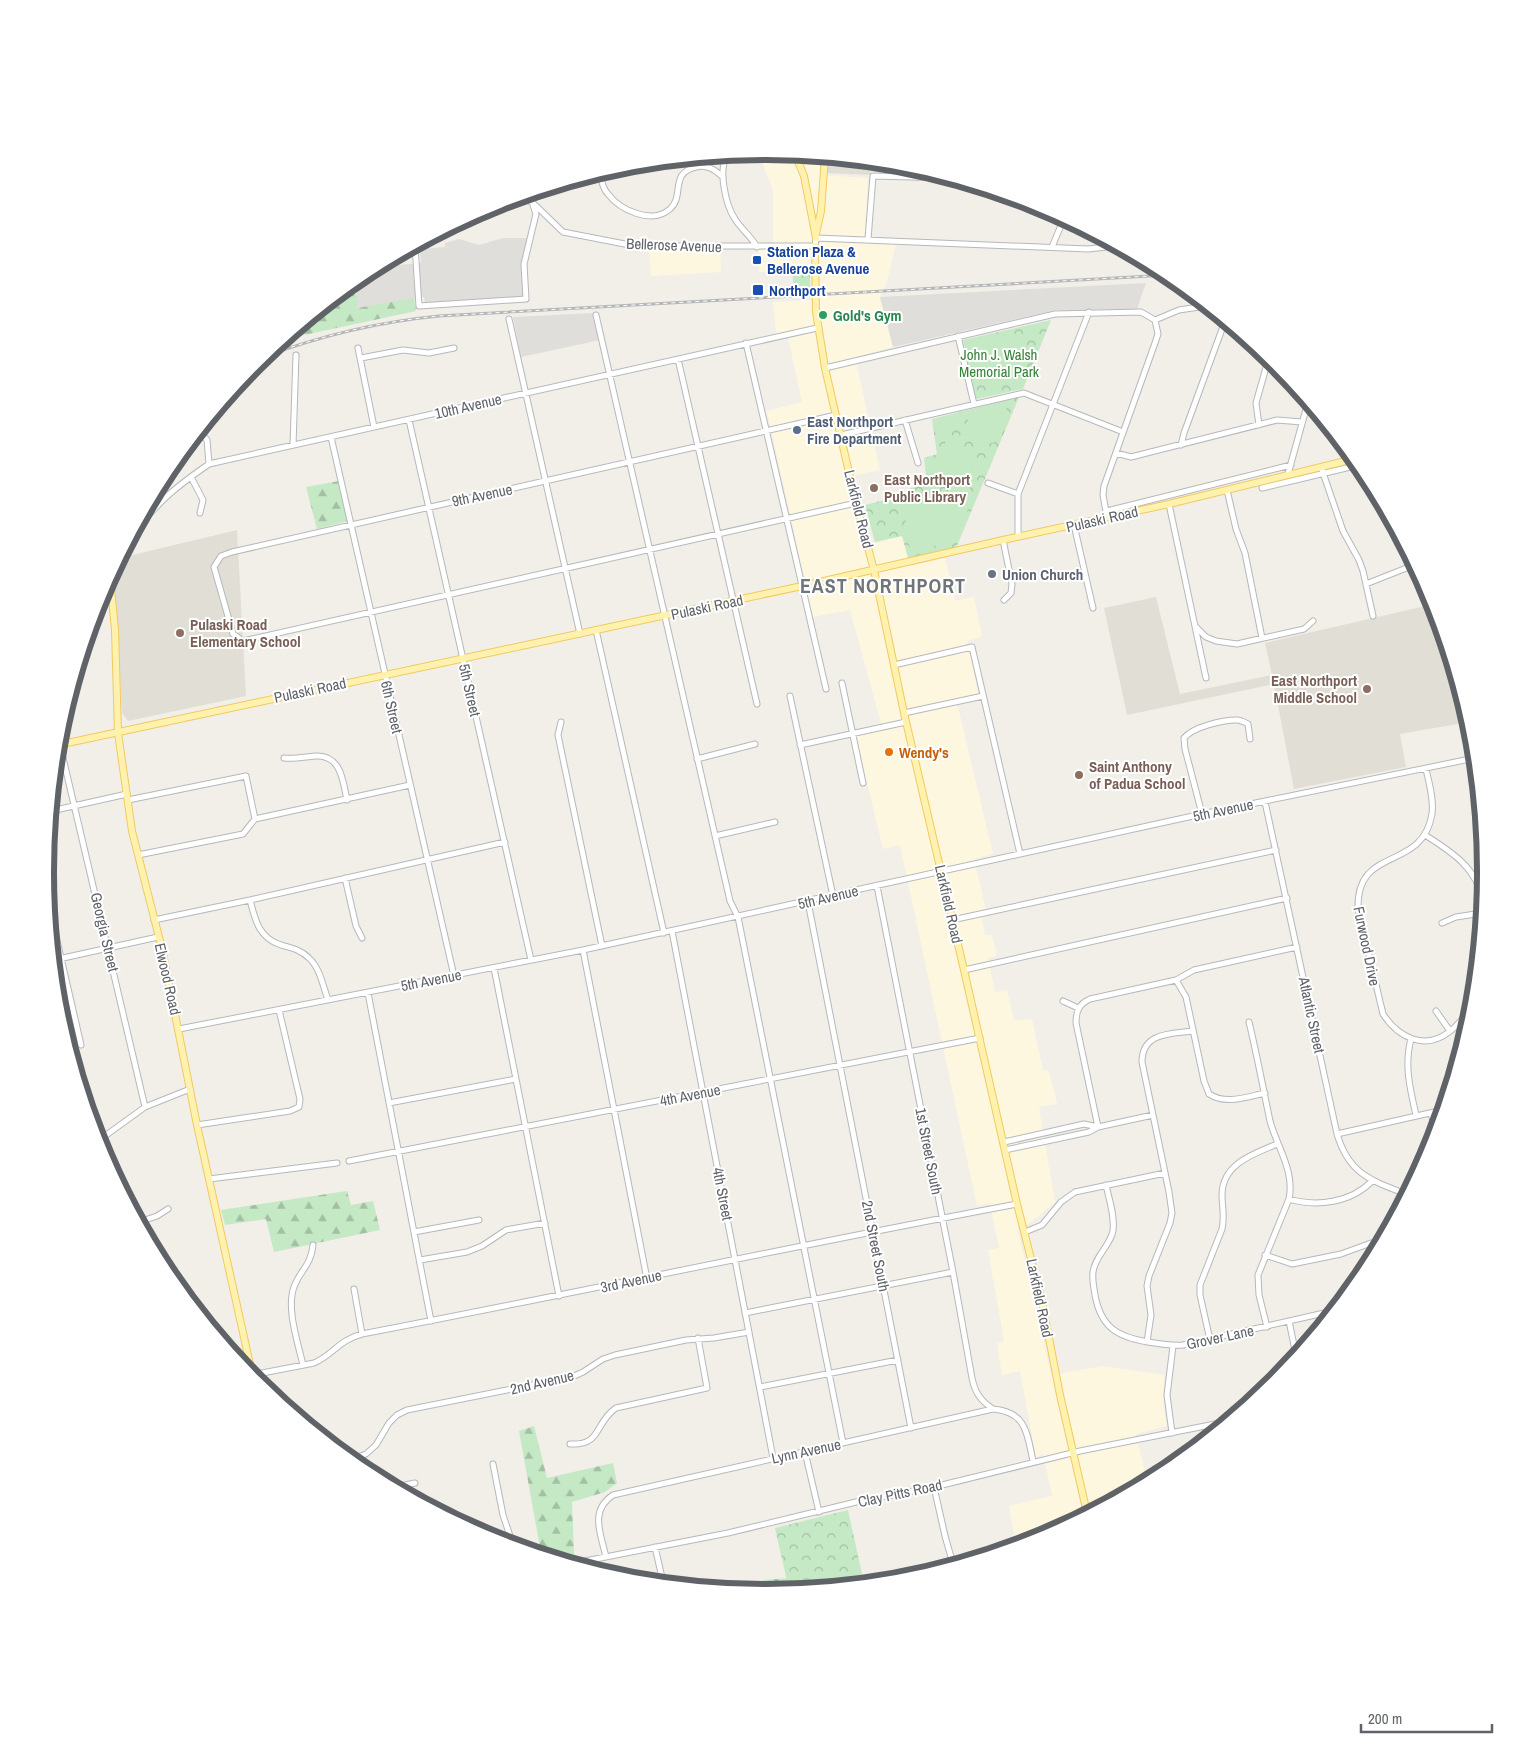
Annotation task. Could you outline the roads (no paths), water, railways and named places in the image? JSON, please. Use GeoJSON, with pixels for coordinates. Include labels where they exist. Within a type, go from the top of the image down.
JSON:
{"type":"FeatureCollection","features":[{"type":"Feature","properties":{"kind":"main road"},"geometry":{"type":"LineString","coordinates":[[798,161],[804,176],[816,238]]}},
{"type":"Feature","properties":{"kind":"main road"},"geometry":{"type":"LineString","coordinates":[[816,238],[821,210],[824,163]]}},
{"type":"Feature","properties":{"kind":"main road","name":"Larkfield Road"},"geometry":{"type":"LineString","coordinates":[[815,246],[815,294],[818,328],[825,368],[856,503],[874,570],[906,722],[1017,1204],[1042,1302],[1086,1507]]}},
{"type":"Feature","properties":{"kind":"main road","name":"Pulaski Road"},"geometry":{"type":"LineString","coordinates":[[65,744],[118,734],[385,674],[802,586],[1018,536],[1074,525],[1107,514],[1169,504],[1288,474],[1322,470],[1346,461]]}},
{"type":"Feature","properties":{"kind":"main road","name":"Elwood Road"},"geometry":{"type":"LineString","coordinates":[[111,592],[115,630],[118,734],[127,797],[138,855],[179,1029],[208,1179],[250,1362]]}},
{"type":"Feature","properties":{"kind":"street"},"geometry":{"type":"LineString","coordinates":[[725,162],[722,168],[728,204],[736,222],[751,236],[757,247]]}},
{"type":"Feature","properties":{"kind":"street"},"geometry":{"type":"LineString","coordinates":[[602,180],[605,190],[616,203],[635,213],[655,215],[669,209],[674,202],[680,178],[689,169],[705,166],[723,177]]}},
{"type":"Feature","properties":{"kind":"street"},"geometry":{"type":"LineString","coordinates":[[868,239],[872,176],[917,177]]}},
{"type":"Feature","properties":{"kind":"street"},"geometry":{"type":"LineString","coordinates":[[415,253],[418,306],[526,299],[524,264],[536,214],[532,202],[529,201]]}},
{"type":"Feature","properties":{"kind":"street","name":"Bellerose Avenue"},"geometry":{"type":"LineString","coordinates":[[532,202],[563,232],[635,246],[815,246]]}},
{"type":"Feature","properties":{"kind":"street"},"geometry":{"type":"LineString","coordinates":[[1052,247],[1061,225]]}},
{"type":"Feature","properties":{"kind":"street"},"geometry":{"type":"LineString","coordinates":[[815,246],[816,238],[1088,249],[1105,247]]}},
{"type":"Feature","properties":{"kind":"street"},"geometry":{"type":"LineString","coordinates":[[1155,320],[1179,310],[1199,307]]}},
{"type":"Feature","properties":{"kind":"street"},"geometry":{"type":"LineString","coordinates":[[1018,536],[1018,494],[1089,312]]}},
{"type":"Feature","properties":{"kind":"street"},"geometry":{"type":"LineString","coordinates":[[825,368],[1055,314],[1141,312],[1155,320],[1158,334],[1104,486],[1103,495],[1107,514],[1290,465]]}},
{"type":"Feature","properties":{"kind":"street"},"geometry":{"type":"LineString","coordinates":[[596,315],[730,901],[738,917],[772,1079],[843,1444]]}},
{"type":"Feature","properties":{"kind":"street"},"geometry":{"type":"LineString","coordinates":[[509,319],[580,634]]}},
{"type":"Feature","properties":{"kind":"street"},"geometry":{"type":"LineString","coordinates":[[1181,445],[1223,327]]}},
{"type":"Feature","properties":{"kind":"street","name":"10th Avenue"},"geometry":{"type":"LineString","coordinates":[[149,515],[162,501],[210,464],[818,328]]}},
{"type":"Feature","properties":{"kind":"street"},"geometry":{"type":"LineString","coordinates":[[958,336],[974,404]]}},
{"type":"Feature","properties":{"kind":"street"},"geometry":{"type":"LineString","coordinates":[[746,344],[826,689]]}},
{"type":"Feature","properties":{"kind":"street"},"geometry":{"type":"LineString","coordinates":[[358,348],[374,427]]}},
{"type":"Feature","properties":{"kind":"street"},"geometry":{"type":"LineString","coordinates":[[361,358],[403,350],[429,353],[454,348]]}},
{"type":"Feature","properties":{"kind":"street"},"geometry":{"type":"LineString","coordinates":[[293,445],[296,355]]}},
{"type":"Feature","properties":{"kind":"street"},"geometry":{"type":"LineString","coordinates":[[678,359],[757,704]]}},
{"type":"Feature","properties":{"kind":"street"},"geometry":{"type":"LineString","coordinates":[[1259,426],[1256,403],[1266,366]]}},
{"type":"Feature","properties":{"kind":"street"},"geometry":{"type":"LineString","coordinates":[[841,434],[1024,393],[1123,432]]}},
{"type":"Feature","properties":{"kind":"street"},"geometry":{"type":"LineString","coordinates":[[1288,474],[1306,409]]}},
{"type":"Feature","properties":{"kind":"street","name":"9th Avenue"},"geometry":{"type":"LineString","coordinates":[[371,612],[243,641],[233,634],[214,567],[221,556],[232,552],[836,415]]}},
{"type":"Feature","properties":{"kind":"street","name":"5th Street"},"geometry":{"type":"LineString","coordinates":[[409,420],[531,960]]}},
{"type":"Feature","properties":{"kind":"street"},"geometry":{"type":"LineString","coordinates":[[905,420],[918,463]]}},
{"type":"Feature","properties":{"kind":"street"},"geometry":{"type":"LineString","coordinates":[[1116,453],[1131,457],[1277,420],[1302,422]]}},
{"type":"Feature","properties":{"kind":"street"},"geometry":{"type":"LineString","coordinates":[[203,436],[207,440],[210,464]]}},
{"type":"Feature","properties":{"kind":"street","name":"6th Street"},"geometry":{"type":"LineString","coordinates":[[331,437],[454,976]]}},
{"type":"Feature","properties":{"kind":"street"},"geometry":{"type":"LineString","coordinates":[[1262,488],[1322,470],[1349,466]]}},
{"type":"Feature","properties":{"kind":"street"},"geometry":{"type":"LineString","coordinates":[[1322,470],[1343,532],[1359,560],[1373,616]]}},
{"type":"Feature","properties":{"kind":"street"},"geometry":{"type":"LineString","coordinates":[[191,477],[203,500],[200,513]]}},
{"type":"Feature","properties":{"kind":"street"},"geometry":{"type":"LineString","coordinates":[[988,483],[1018,494]]}},
{"type":"Feature","properties":{"kind":"street"},"geometry":{"type":"LineString","coordinates":[[1227,490],[1236,529],[1245,553],[1262,638]]}},
{"type":"Feature","properties":{"kind":"street"},"geometry":{"type":"LineString","coordinates":[[371,612],[856,503]]}},
{"type":"Feature","properties":{"kind":"street"},"geometry":{"type":"LineString","coordinates":[[1169,504],[1206,678]]}},
{"type":"Feature","properties":{"kind":"street"},"geometry":{"type":"LineString","coordinates":[[1074,525],[1093,608]]}},
{"type":"Feature","properties":{"kind":"street"},"geometry":{"type":"LineString","coordinates":[[1003,540],[1012,584],[1011,593],[1004,600]]}},
{"type":"Feature","properties":{"kind":"street"},"geometry":{"type":"LineString","coordinates":[[1366,584],[1408,567]]}},
{"type":"Feature","properties":{"kind":"street"},"geometry":{"type":"LineString","coordinates":[[1195,626],[1206,637],[1224,644],[1237,644],[1304,629],[1313,621]]}},
{"type":"Feature","properties":{"kind":"street"},"geometry":{"type":"LineString","coordinates":[[596,630],[664,933]]}},
{"type":"Feature","properties":{"kind":"street"},"geometry":{"type":"LineString","coordinates":[[894,665],[972,647],[1020,854]]}},
{"type":"Feature","properties":{"kind":"street"},"geometry":{"type":"LineString","coordinates":[[842,683],[863,783]]}},
{"type":"Feature","properties":{"kind":"street"},"geometry":{"type":"LineString","coordinates":[[790,696],[833,896]]}},
{"type":"Feature","properties":{"kind":"street"},"geometry":{"type":"LineString","coordinates":[[904,713],[983,696]]}},
{"type":"Feature","properties":{"kind":"street"},"geometry":{"type":"LineString","coordinates":[[1202,814],[1181,737],[1197,729],[1227,721],[1239,720],[1248,724],[1250,739]]}},
{"type":"Feature","properties":{"kind":"street"},"geometry":{"type":"LineString","coordinates":[[561,722],[558,735],[602,946]]}},
{"type":"Feature","properties":{"kind":"street"},"geometry":{"type":"LineString","coordinates":[[800,745],[906,722]]}},
{"type":"Feature","properties":{"kind":"street"},"geometry":{"type":"LineString","coordinates":[[697,758],[755,744]]}},
{"type":"Feature","properties":{"kind":"street"},"geometry":{"type":"LineString","coordinates":[[284,758],[297,760],[322,756],[334,762],[341,774],[346,800]]}},
{"type":"Feature","properties":{"kind":"street","name":"Georgia Street"},"geometry":{"type":"LineString","coordinates":[[63,758],[145,1107]]}},
{"type":"Feature","properties":{"kind":"street","name":"5th Avenue"},"geometry":{"type":"LineString","coordinates":[[179,1029],[583,950],[1202,814],[1468,759]]}},
{"type":"Feature","properties":{"kind":"street"},"geometry":{"type":"LineString","coordinates":[[1426,768],[1432,813],[1425,836],[1452,853],[1466,865],[1477,882]]}},
{"type":"Feature","properties":{"kind":"street"},"geometry":{"type":"LineString","coordinates":[[57,811],[246,776],[255,818]]}},
{"type":"Feature","properties":{"kind":"street"},"geometry":{"type":"LineString","coordinates":[[138,855],[243,834],[255,818],[410,785]]}},
{"type":"Feature","properties":{"kind":"street","name":"Atlantic Street"},"geometry":{"type":"LineString","coordinates":[[1265,802],[1342,1151],[1354,1167],[1372,1181],[1401,1192]]}},
{"type":"Feature","properties":{"kind":"street"},"geometry":{"type":"LineString","coordinates":[[715,836],[775,822]]}},
{"type":"Feature","properties":{"kind":"street","name":"Furwood Drive"},"geometry":{"type":"LineString","coordinates":[[1411,1039],[1390,1025],[1382,1014],[1358,909],[1358,894],[1366,876],[1371,870],[1411,850],[1425,836]]}},
{"type":"Feature","properties":{"kind":"street"},"geometry":{"type":"LineString","coordinates":[[154,920],[505,842]]}},
{"type":"Feature","properties":{"kind":"street"},"geometry":{"type":"LineString","coordinates":[[952,920],[1276,850]]}},
{"type":"Feature","properties":{"kind":"street"},"geometry":{"type":"LineString","coordinates":[[345,878],[356,926],[362,938]]}},
{"type":"Feature","properties":{"kind":"street","name":"1st Street South"},"geometry":{"type":"LineString","coordinates":[[877,886],[953,1272],[974,1389],[980,1398],[994,1409]]}},
{"type":"Feature","properties":{"kind":"street"},"geometry":{"type":"LineString","coordinates":[[964,970],[1287,898]]}},
{"type":"Feature","properties":{"kind":"street"},"geometry":{"type":"LineString","coordinates":[[250,900],[257,926],[261,932],[274,942],[302,952],[314,963],[328,1000]]}},
{"type":"Feature","properties":{"kind":"street","name":"2nd Street South"},"geometry":{"type":"LineString","coordinates":[[808,902],[911,1428]]}},
{"type":"Feature","properties":{"kind":"street"},"geometry":{"type":"LineString","coordinates":[[1442,923],[1456,917],[1476,914]]}},
{"type":"Feature","properties":{"kind":"street","name":"4th Street"},"geometry":{"type":"LineString","coordinates":[[672,931],[773,1458]]}},
{"type":"Feature","properties":{"kind":"street"},"geometry":{"type":"LineString","coordinates":[[61,958],[158,937]]}},
{"type":"Feature","properties":{"kind":"street"},"geometry":{"type":"LineString","coordinates":[[57,941],[80,1045]]}},
{"type":"Feature","properties":{"kind":"street"},"geometry":{"type":"LineString","coordinates":[[1098,1127],[1076,1023],[1078,1008],[1083,1002],[1176,980],[1194,970],[1297,947]]}},
{"type":"Feature","properties":{"kind":"street"},"geometry":{"type":"LineString","coordinates":[[583,950],[647,1279]]}},
{"type":"Feature","properties":{"kind":"street"},"geometry":{"type":"LineString","coordinates":[[494,968],[559,1296]]}},
{"type":"Feature","properties":{"kind":"street"},"geometry":{"type":"LineString","coordinates":[[1176,980],[1186,997],[1206,1089],[1209,1094],[1222,1100],[1230,1100],[1264,1093]]}},
{"type":"Feature","properties":{"kind":"street"},"geometry":{"type":"LineString","coordinates":[[368,993],[431,1321]]}},
{"type":"Feature","properties":{"kind":"street"},"geometry":{"type":"LineString","coordinates":[[1063,1001],[1078,1008]]}},
{"type":"Feature","properties":{"kind":"street"},"geometry":{"type":"LineString","coordinates":[[197,1125],[290,1111],[299,1107],[300,1099],[279,1010]]}},
{"type":"Feature","properties":{"kind":"street"},"geometry":{"type":"LineString","coordinates":[[1436,1012],[1450,1032]]}},
{"type":"Feature","properties":{"kind":"street"},"geometry":{"type":"LineString","coordinates":[[1416,1115],[1407,1070],[1411,1039],[1430,1040],[1441,1036],[1450,1032],[1462,1017]]}},
{"type":"Feature","properties":{"kind":"street"},"geometry":{"type":"LineString","coordinates":[[1249,1022],[1264,1093],[1277,1144],[1288,1172],[1291,1189],[1258,1275],[1258,1285],[1267,1327]]}},
{"type":"Feature","properties":{"kind":"street"},"geometry":{"type":"LineString","coordinates":[[1147,1342],[1151,1305],[1147,1286],[1172,1213],[1142,1062],[1144,1047],[1157,1036],[1193,1031]]}},
{"type":"Feature","properties":{"kind":"street","name":"4th Avenue"},"geometry":{"type":"LineString","coordinates":[[349,1160],[980,1038]]}},
{"type":"Feature","properties":{"kind":"street"},"geometry":{"type":"LineString","coordinates":[[389,1103],[516,1079]]}},
{"type":"Feature","properties":{"kind":"street"},"geometry":{"type":"LineString","coordinates":[[104,1135],[145,1107],[190,1088]]}},
{"type":"Feature","properties":{"kind":"street"},"geometry":{"type":"LineString","coordinates":[[1337,1134],[1435,1111]]}},
{"type":"Feature","properties":{"kind":"street"},"geometry":{"type":"LineString","coordinates":[[1431,1112],[1433,1118]]}},
{"type":"Feature","properties":{"kind":"street"},"geometry":{"type":"LineString","coordinates":[[1006,1150],[1089,1132],[1098,1127],[1153,1114]]}},
{"type":"Feature","properties":{"kind":"street"},"geometry":{"type":"LineString","coordinates":[[1004,1142],[1084,1124],[1098,1127]]}},
{"type":"Feature","properties":{"kind":"street"},"geometry":{"type":"LineString","coordinates":[[1036,1135],[1038,1143]]}},
{"type":"Feature","properties":{"kind":"street"},"geometry":{"type":"LineString","coordinates":[[1210,1340],[1200,1285],[1222,1229],[1224,1220],[1222,1191],[1224,1182],[1237,1163],[1277,1144]]}},
{"type":"Feature","properties":{"kind":"street"},"geometry":{"type":"LineString","coordinates":[[208,1179],[337,1163]]}},
{"type":"Feature","properties":{"kind":"street"},"geometry":{"type":"LineString","coordinates":[[1025,1232],[1042,1225],[1066,1196],[1075,1192],[1165,1173]]}},
{"type":"Feature","properties":{"kind":"street"},"geometry":{"type":"LineString","coordinates":[[1288,1199],[1308,1203],[1326,1202],[1358,1192],[1372,1181]]}},
{"type":"Feature","properties":{"kind":"street","name":"Grover Lane"},"geometry":{"type":"LineString","coordinates":[[1106,1185],[1112,1214],[1113,1232],[1099,1256],[1093,1274],[1097,1304],[1106,1322],[1122,1336],[1173,1346],[1210,1340],[1323,1313]]}},
{"type":"Feature","properties":{"kind":"street","name":"3rd Avenue"},"geometry":{"type":"LineString","coordinates":[[261,1374],[314,1363],[322,1359],[345,1340],[362,1334],[647,1279],[736,1258],[1017,1204]]}},
{"type":"Feature","properties":{"kind":"street"},"geometry":{"type":"LineString","coordinates":[[145,1220],[168,1209]]}},
{"type":"Feature","properties":{"kind":"street"},"geometry":{"type":"LineString","coordinates":[[414,1232],[479,1220]]}},
{"type":"Feature","properties":{"kind":"street"},"geometry":{"type":"LineString","coordinates":[[420,1260],[475,1250],[506,1230],[545,1222]]}},
{"type":"Feature","properties":{"kind":"street"},"geometry":{"type":"LineString","coordinates":[[1265,1256],[1292,1264],[1302,1263],[1341,1254],[1372,1243]]}},
{"type":"Feature","properties":{"kind":"street"},"geometry":{"type":"LineString","coordinates":[[303,1365],[292,1312],[292,1298],[294,1287],[312,1256],[313,1245]]}},
{"type":"Feature","properties":{"kind":"street"},"geometry":{"type":"LineString","coordinates":[[745,1313],[953,1272]]}},
{"type":"Feature","properties":{"kind":"street"},"geometry":{"type":"LineString","coordinates":[[354,1289],[362,1334]]}},
{"type":"Feature","properties":{"kind":"street"},"geometry":{"type":"LineString","coordinates":[[1289,1321],[1295,1348]]}},
{"type":"Feature","properties":{"kind":"street","name":"2nd Avenue"},"geometry":{"type":"LineString","coordinates":[[359,1456],[366,1454],[376,1445],[389,1423],[407,1410],[572,1377],[603,1359],[614,1355],[698,1338],[714,1338],[749,1332]]}},
{"type":"Feature","properties":{"kind":"street"},"geometry":{"type":"LineString","coordinates":[[570,1444],[582,1445],[591,1440],[606,1417],[616,1408],[707,1388],[698,1338]]}},
{"type":"Feature","properties":{"kind":"street"},"geometry":{"type":"LineString","coordinates":[[1172,1433],[1167,1396],[1173,1346]]}},
{"type":"Feature","properties":{"kind":"street"},"geometry":{"type":"LineString","coordinates":[[760,1387],[898,1360]]}},
{"type":"Feature","properties":{"kind":"street"},"geometry":{"type":"LineString","coordinates":[[994,1409],[1012,1413],[1023,1424],[1033,1461]]}},
{"type":"Feature","properties":{"kind":"street","name":"Lynn Avenue"},"geometry":{"type":"LineString","coordinates":[[606,1557],[598,1515],[606,1500],[613,1495],[994,1409]]}},
{"type":"Feature","properties":{"kind":"street","name":"Clay Pitts Road"},"geometry":{"type":"LineString","coordinates":[[588,1561],[728,1533],[880,1497],[934,1487],[1073,1452],[1213,1425]]}},
{"type":"Feature","properties":{"kind":"street"},"geometry":{"type":"LineString","coordinates":[[805,1452],[819,1512]]}},
{"type":"Feature","properties":{"kind":"street"},"geometry":{"type":"LineString","coordinates":[[493,1464],[503,1515],[510,1536]]}},
{"type":"Feature","properties":{"kind":"street"},"geometry":{"type":"LineString","coordinates":[[405,1485],[415,1483]]}},
{"type":"Feature","properties":{"kind":"street"},"geometry":{"type":"LineString","coordinates":[[934,1487],[952,1558]]}},
{"type":"Feature","properties":{"kind":"street"},"geometry":{"type":"LineString","coordinates":[[655,1547],[662,1576]]}},
{"type":"Feature","properties":{"kind":"railway"},"geometry":{"type":"LineString","coordinates":[[281,351],[348,331],[393,322],[439,316],[1154,276]]}},
{"type":"Feature","properties":{"kind":"place","name":"Station Plaza & Bellerose Avenue"},"geometry":{"type":"Point","coordinates":[757,260]}},
{"type":"Feature","properties":{"kind":"place","name":"Northport"},"geometry":{"type":"Point","coordinates":[758,290]}},
{"type":"Feature","properties":{"kind":"place","name":"Gold's Gym"},"geometry":{"type":"Point","coordinates":[823,315]}},
{"type":"Feature","properties":{"kind":"place","name":"East Northport Fire Department"},"geometry":{"type":"Point","coordinates":[797,430]}},
{"type":"Feature","properties":{"kind":"place","name":"East Northport Public Library"},"geometry":{"type":"Point","coordinates":[874,488]}},
{"type":"Feature","properties":{"kind":"place","name":"Union Church"},"geometry":{"type":"Point","coordinates":[992,574]}},
{"type":"Feature","properties":{"kind":"place","name":"Pulaski Road Elementary School"},"geometry":{"type":"Point","coordinates":[180,633]}},
{"type":"Feature","properties":{"kind":"place","name":"East Northport Middle School"},"geometry":{"type":"Point","coordinates":[1367,689]}},
{"type":"Feature","properties":{"kind":"place","name":"Wendy's"},"geometry":{"type":"Point","coordinates":[889,752]}},
{"type":"Feature","properties":{"kind":"place","name":"Saint Anthony of Padua School"},"geometry":{"type":"Point","coordinates":[1079,775]}},
{"type":"Feature","properties":{"kind":"district","name":"EAST NORTHPORT"},"geometry":{"type":"Point","coordinates":[883,585]}},
{"type":"Feature","properties":{"kind":"park label","name":"John J. Walsh Memorial Park"},"geometry":{"type":"Point","coordinates":[999,362]}}]}
